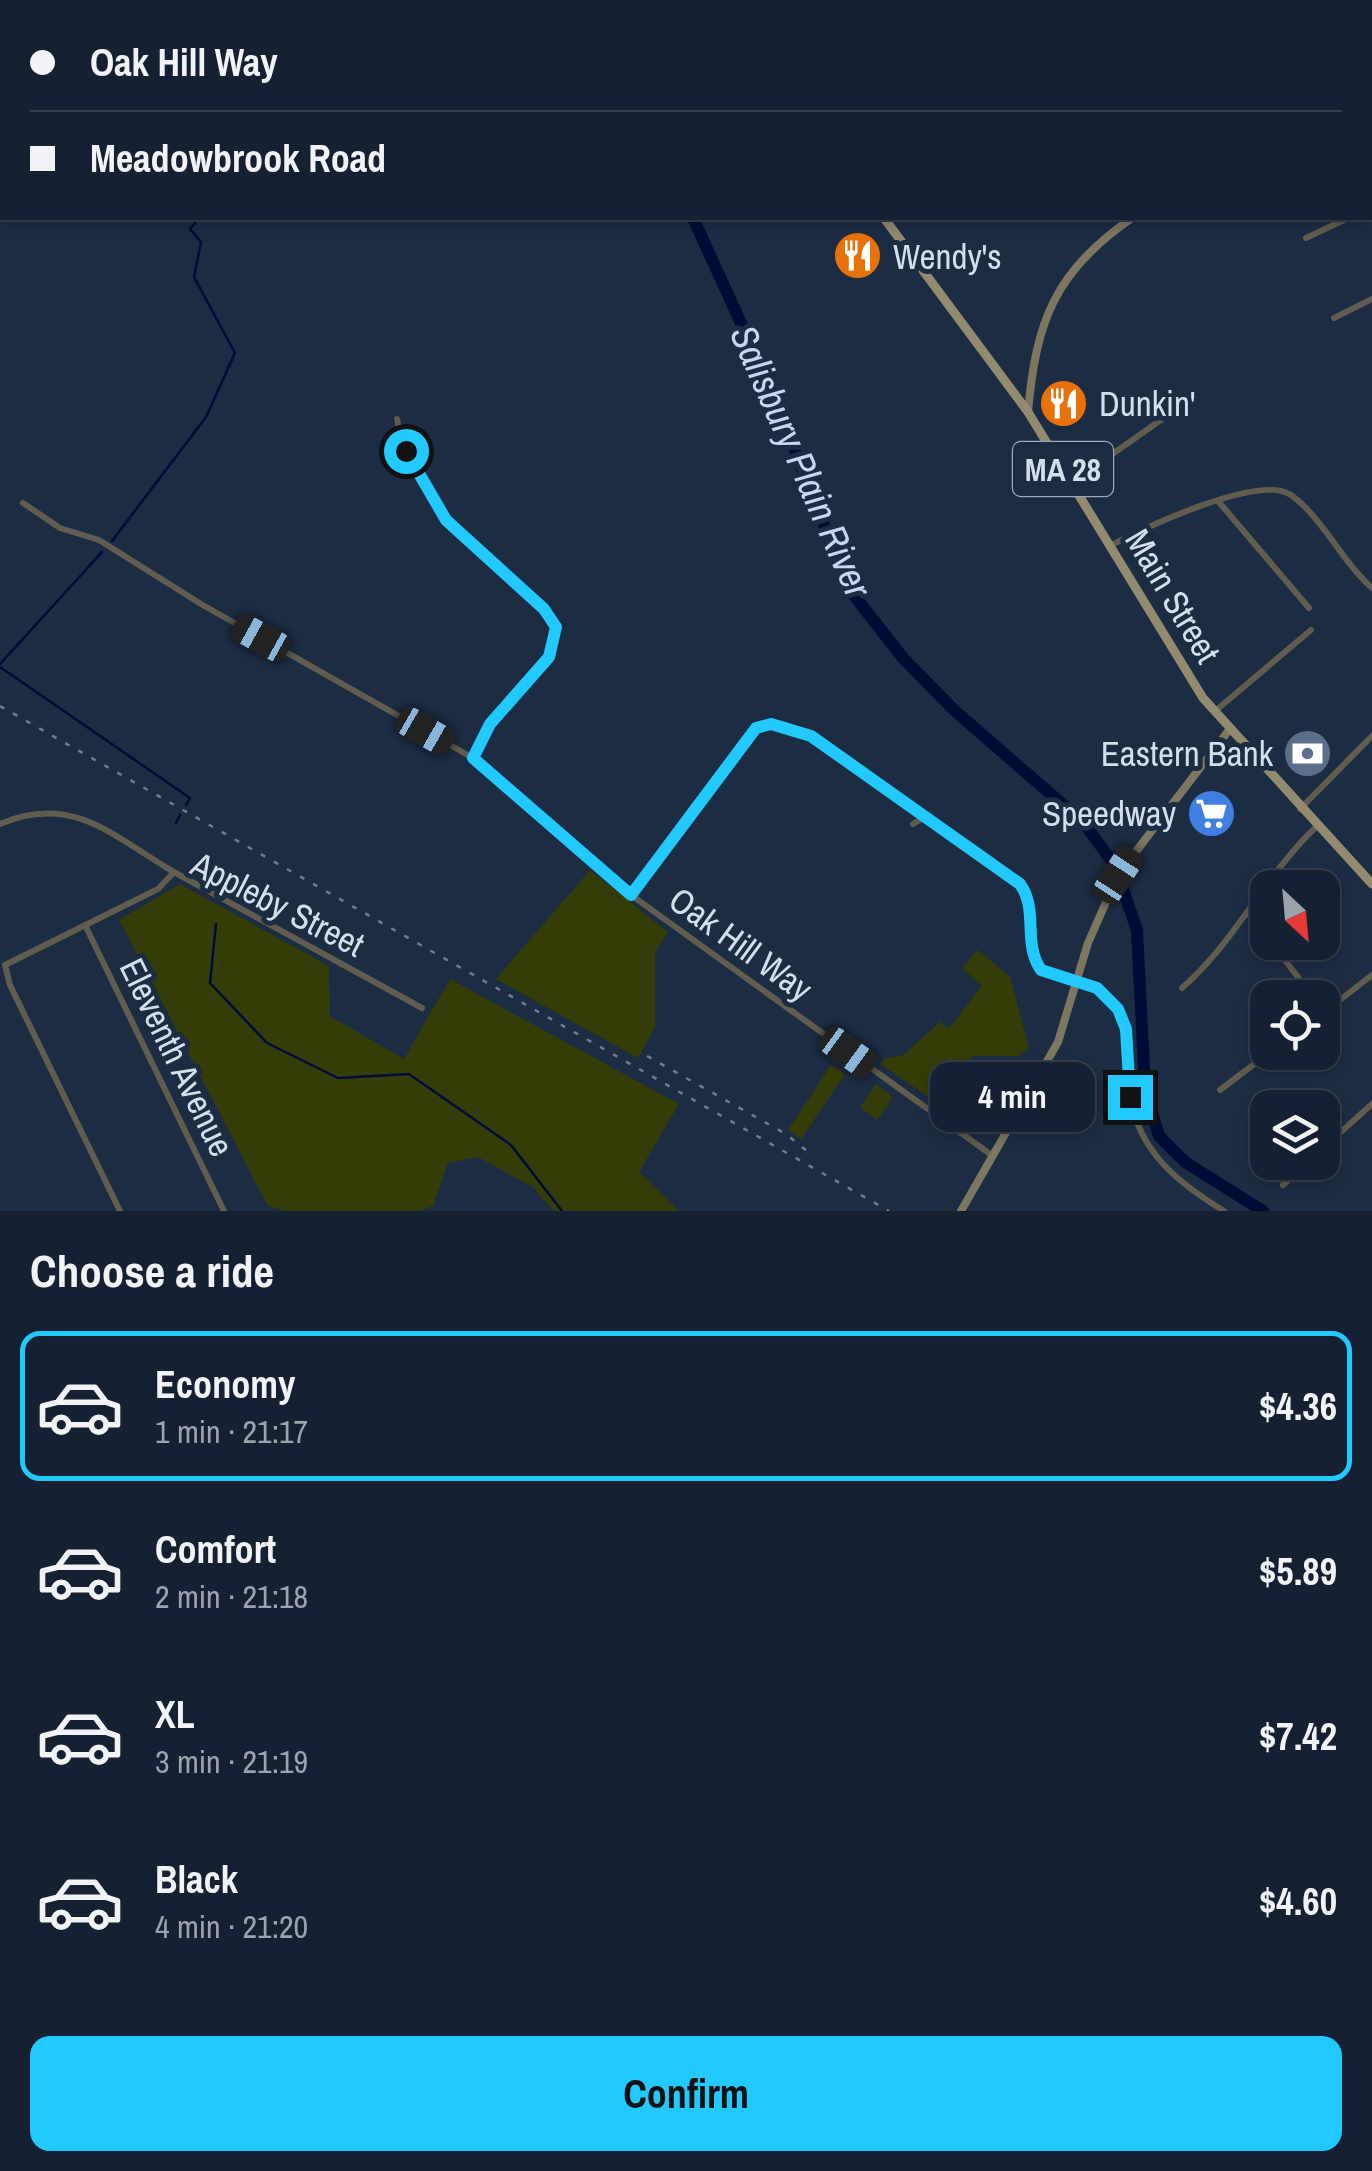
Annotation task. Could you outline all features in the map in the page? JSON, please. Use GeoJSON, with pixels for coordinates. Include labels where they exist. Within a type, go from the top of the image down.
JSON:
{"type":"FeatureCollection","features":[{"type":"Feature","properties":{"kind":"main road","name":"Main Street"},"geometry":{"type":"LineString","coordinates":[[886,220],[1016,394],[1214,712],[1372,884]]}},
{"type":"Feature","properties":{"kind":"main road"},"geometry":{"type":"LineString","coordinates":[[1028,412],[1038,336],[1064,281],[1088,251],[1129,220]]}},
{"type":"Feature","properties":{"kind":"main road"},"geometry":{"type":"LineString","coordinates":[[1016,394],[1031,378]]}},
{"type":"Feature","properties":{"kind":"main road"},"geometry":{"type":"LineString","coordinates":[[961,1211],[1048,1064],[1108,894],[1129,858],[1229,730]]}},
{"type":"Feature","properties":{"kind":"street"},"geometry":{"type":"LineString","coordinates":[[1306,238],[1344,220]]}},
{"type":"Feature","properties":{"kind":"street"},"geometry":{"type":"LineString","coordinates":[[1334,318],[1372,298]]}},
{"type":"Feature","properties":{"kind":"street"},"geometry":{"type":"LineString","coordinates":[[1072,483],[1178,408]]}},
{"type":"Feature","properties":{"kind":"street"},"geometry":{"type":"LineString","coordinates":[[397,419],[406,451],[439,512],[470,545],[544,609],[556,627],[549,657],[490,724],[473,758]]}},
{"type":"Feature","properties":{"kind":"street"},"geometry":{"type":"LineString","coordinates":[[1110,546],[1169,515],[1273,489],[1288,493],[1372,588]]}},
{"type":"Feature","properties":{"kind":"street"},"geometry":{"type":"LineString","coordinates":[[1218,501],[1309,608]]}},
{"type":"Feature","properties":{"kind":"street","name":"Oak Hill Way"},"geometry":{"type":"LineString","coordinates":[[23,503],[60,528],[99,540],[201,604],[473,758],[631,895],[992,1156]]}},
{"type":"Feature","properties":{"kind":"street"},"geometry":{"type":"LineString","coordinates":[[1214,712],[1311,630]]}},
{"type":"Feature","properties":{"kind":"street"},"geometry":{"type":"LineString","coordinates":[[631,895],[756,728],[771,724],[811,736],[1020,884],[1030,908],[1028,936],[1034,960],[1052,976],[1078,982],[1108,996],[1122,1016],[1130,1097],[1148,1146],[1172,1176],[1224,1211]]}},
{"type":"Feature","properties":{"kind":"street"},"geometry":{"type":"LineString","coordinates":[[1300,809],[1372,736]]}},
{"type":"Feature","properties":{"kind":"street"},"geometry":{"type":"LineString","coordinates":[[0,824],[36,811],[77,815],[174,872]]}},
{"type":"Feature","properties":{"kind":"street"},"geometry":{"type":"LineString","coordinates":[[913,824],[925,817]]}},
{"type":"Feature","properties":{"kind":"street"},"geometry":{"type":"LineString","coordinates":[[1182,988],[1210,963],[1289,854],[1317,826]]}},
{"type":"Feature","properties":{"kind":"street","name":"Appleby Street"},"geometry":{"type":"LineString","coordinates":[[120,1211],[10,985],[6,965],[158,888],[174,872],[422,1008]]}},
{"type":"Feature","properties":{"kind":"street"},"geometry":{"type":"LineString","coordinates":[[1247,912],[1250,916]]}},
{"type":"Feature","properties":{"kind":"street","name":"Eleventh Avenue"},"geometry":{"type":"LineString","coordinates":[[85,925],[224,1211]]}},
{"type":"Feature","properties":{"kind":"street"},"geometry":{"type":"LineString","coordinates":[[1285,960],[1300,980]]}},
{"type":"Feature","properties":{"kind":"street"},"geometry":{"type":"LineString","coordinates":[[1340,999],[1372,975]]}},
{"type":"Feature","properties":{"kind":"street"},"geometry":{"type":"LineString","coordinates":[[1220,1090],[1250,1067]]}},
{"type":"Feature","properties":{"kind":"street"},"geometry":{"type":"LineString","coordinates":[[1340,1133],[1372,1104]]}},
{"type":"Feature","properties":{"kind":"street"},"geometry":{"type":"LineString","coordinates":[[1283,1186],[1289,1180]]}},
{"type":"Feature","properties":{"kind":"green space"},"geometry":{"type":"Polygon","coordinates":[[[590,870],[668,932],[655,952],[655,1027],[638,1058],[496,979],[590,870]]]}},
{"type":"Feature","properties":{"kind":"green space"},"geometry":{"type":"Polygon","coordinates":[[[180,884],[329,966],[330,1016],[404,1059],[450,979],[679,1104],[639,1172],[679,1211],[553,1211],[534,1188],[478,1157],[448,1163],[433,1206],[420,1211],[285,1211],[268,1206],[119,920],[180,884]]]}},
{"type":"Feature","properties":{"kind":"green space"},"geometry":{"type":"Polygon","coordinates":[[[977,950],[1010,976],[1029,1048],[1019,1056],[973,1056],[939,1104],[880,1064],[884,1058],[902,1056],[940,1022],[949,1028],[982,986],[962,968],[977,950]]]}},
{"type":"Feature","properties":{"kind":"green space"},"geometry":{"type":"Polygon","coordinates":[[[831,1065],[845,1074],[801,1139],[788,1130],[831,1065]]]}},
{"type":"Feature","properties":{"kind":"green space"},"geometry":{"type":"Polygon","coordinates":[[[876,1084],[893,1097],[877,1120],[860,1107],[876,1084]]]}},
{"type":"Feature","properties":{"kind":"waterway"},"geometry":{"type":"LineString","coordinates":[[112,541],[206,417],[235,353],[194,277],[201,242],[190,229],[197,220]]}},
{"type":"Feature","properties":{"kind":"waterway","name":"Salisbury Plain River"},"geometry":{"type":"LineString","coordinates":[[694,220],[771,389],[849,589],[903,658],[955,711],[1083,822],[1114,864],[1137,930],[1145,1089],[1159,1136],[1185,1162],[1263,1211]]}},
{"type":"Feature","properties":{"kind":"waterway"},"geometry":{"type":"LineString","coordinates":[[0,664],[102,552]]}},
{"type":"Feature","properties":{"kind":"waterway"},"geometry":{"type":"LineString","coordinates":[[0,667],[190,798],[186,805]]}},
{"type":"Feature","properties":{"kind":"waterway"},"geometry":{"type":"LineString","coordinates":[[176,823],[180,815]]}},
{"type":"Feature","properties":{"kind":"waterway"},"geometry":{"type":"LineString","coordinates":[[216,924],[210,983],[267,1043],[338,1078],[409,1074],[511,1145],[562,1211]]}},
{"type":"Feature","properties":{"kind":"railway"},"geometry":{"type":"LineString","coordinates":[[0,706],[889,1211]]}},
{"type":"Feature","properties":{"kind":"railway"},"geometry":{"type":"LineString","coordinates":[[647,1056],[786,1134],[813,1156]]}},
{"type":"Feature","properties":{"kind":"place","name":"Wendy's"},"geometry":{"type":"Point","coordinates":[858,256]}},
{"type":"Feature","properties":{"kind":"place","name":"Dunkin'"},"geometry":{"type":"Point","coordinates":[1064,403]}},
{"type":"Feature","properties":{"kind":"place","name":"Eastern Bank"},"geometry":{"type":"Point","coordinates":[1308,753]}},
{"type":"Feature","properties":{"kind":"place","name":"Speedway"},"geometry":{"type":"Point","coordinates":[1211,813]}},
{"type":"Feature","properties":{"kind":"route"},"geometry":{"type":"LineString","coordinates":[[406,451],[439,512],[470,545],[544,609],[556,627],[549,657],[490,724],[473,758],[497,774],[631,895],[756,728],[771,724],[811,736],[1020,884],[1030,908],[1030,948],[1041,970],[1097,988],[1122,1016],[1130,1097]]}}]}
